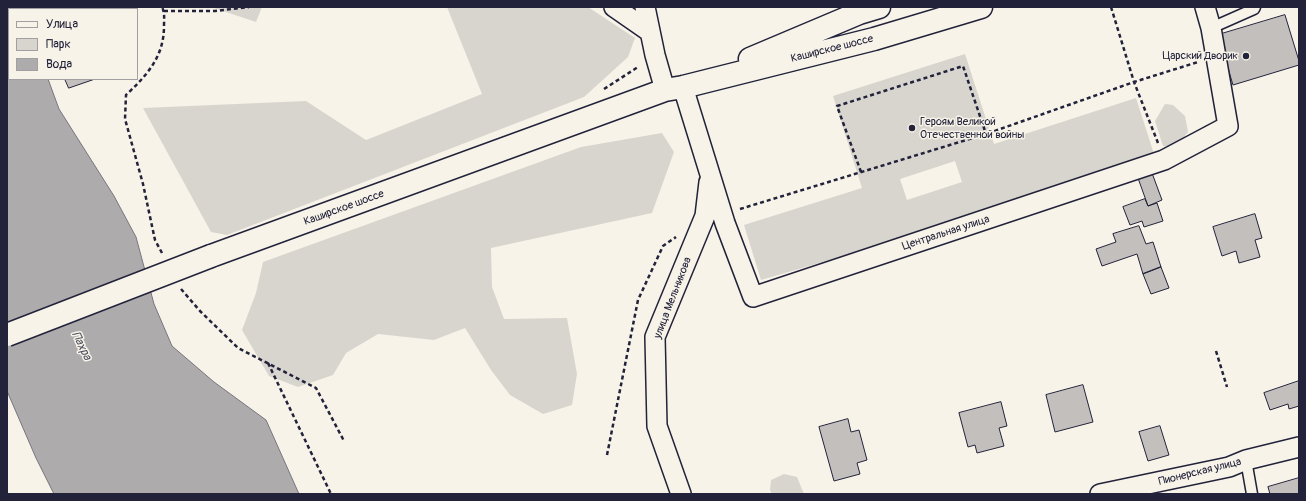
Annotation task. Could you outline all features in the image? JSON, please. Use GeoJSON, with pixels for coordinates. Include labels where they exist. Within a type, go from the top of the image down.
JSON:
{"type":"FeatureCollection","features":[{"type":"Feature","properties":{"kind":"main road","name":"Каширское шоссе"},"geometry":{"type":"LineString","coordinates":[[7,335],[211,256],[674,89],[858,13],[879,7]]}},
{"type":"Feature","properties":{"kind":"main road","name":"Каширское шоссе"},"geometry":{"type":"LineString","coordinates":[[674,89],[874,39],[981,7]]}},
{"type":"Feature","properties":{"kind":"street"},"geometry":{"type":"LineString","coordinates":[[614,7],[650,32]]}},
{"type":"Feature","properties":{"kind":"street","name":"Центральная улица"},"geometry":{"type":"LineString","coordinates":[[645,7],[650,32],[710,172],[725,222],[753,296],[1164,160],[1228,126],[1211,28],[1205,7]]}},
{"type":"Feature","properties":{"kind":"street","name":"улица Мельникова"},"geometry":{"type":"LineString","coordinates":[[681,494],[657,426],[655,337],[705,216],[710,172]]}},
{"type":"Feature","properties":{"kind":"street","name":"Пионерская улица"},"geometry":{"type":"LineString","coordinates":[[1100,494],[1229,467],[1246,460],[1299,447]]}},
{"type":"Feature","properties":{"kind":"lane"},"geometry":{"type":"LineString","coordinates":[[1211,28],[1254,9],[1255,7]]}},
{"type":"Feature","properties":{"kind":"lane"},"geometry":{"type":"LineString","coordinates":[[1246,460],[1252,494]]}},
{"type":"Feature","properties":{"kind":"path"},"geometry":{"type":"LineString","coordinates":[[164,11],[215,11],[249,7]]}},
{"type":"Feature","properties":{"kind":"path"},"geometry":{"type":"LineString","coordinates":[[1111,7],[1134,82],[1164,160]]}},
{"type":"Feature","properties":{"kind":"path"},"geometry":{"type":"LineString","coordinates":[[734,211],[986,134],[1134,82],[1216,56]]}},
{"type":"Feature","properties":{"kind":"path"},"geometry":{"type":"LineString","coordinates":[[861,172],[837,106],[963,66],[986,134]]}},
{"type":"Feature","properties":{"kind":"path"},"geometry":{"type":"LineString","coordinates":[[1216,351],[1227,387]]}},
{"type":"Feature","properties":{"kind":"path"},"geometry":{"type":"LineString","coordinates":[[268,363],[331,494]]}},
{"type":"Feature","properties":{"kind":"green space"},"geometry":{"type":"Polygon","coordinates":[[[211,7],[262,7],[256,22],[211,7]]]}},
{"type":"Feature","properties":{"kind":"green space"},"geometry":{"type":"Polygon","coordinates":[[[447,7],[588,7],[635,38],[628,57],[584,97],[227,235],[211,232],[143,108],[306,101],[366,140],[482,94],[447,7]]]}},
{"type":"Feature","properties":{"kind":"green space"},"geometry":{"type":"Polygon","coordinates":[[[965,54],[994,144],[1136,98],[1154,154],[874,247],[761,280],[744,225],[862,188],[833,96],[965,54]],[[955,161],[900,179],[907,200],[962,182],[955,161]]]}},
{"type":"Feature","properties":{"kind":"green space"},"geometry":{"type":"Polygon","coordinates":[[[1165,104],[1173,105],[1185,116],[1188,132],[1178,144],[1172,146],[1163,146],[1155,121],[1165,104]]]}},
{"type":"Feature","properties":{"kind":"green space"},"geometry":{"type":"Polygon","coordinates":[[[662,133],[674,152],[652,213],[491,248],[492,287],[504,319],[567,318],[577,374],[572,405],[543,414],[510,395],[491,370],[465,328],[434,340],[378,334],[346,353],[333,375],[298,387],[269,376],[242,330],[256,293],[263,262],[581,147],[662,133]]]}},
{"type":"Feature","properties":{"kind":"green space"},"geometry":{"type":"Polygon","coordinates":[[[784,474],[797,477],[804,494],[772,494],[770,490],[771,480],[784,474]]]}},
{"type":"Feature","properties":{"kind":"water","name":"Пахра"},"geometry":{"type":"Polygon","coordinates":[[[7,7],[15,7],[8,8],[8,80],[48,80],[59,109],[114,196],[136,237],[154,304],[172,346],[214,382],[266,420],[299,494],[54,494],[36,458],[7,391],[7,7]]]}},
{"type":"Feature","properties":{"kind":"building"},"geometry":{"type":"Polygon","coordinates":[[[1285,15],[1299,65],[1233,85],[1218,35],[1285,15]]]}},
{"type":"Feature","properties":{"kind":"building"},"geometry":{"type":"Polygon","coordinates":[[[65,80],[92,80],[69,88],[65,80]]]}},
{"type":"Feature","properties":{"kind":"building"},"geometry":{"type":"Polygon","coordinates":[[[1152,173],[1162,200],[1148,206],[1138,178],[1152,173]]]}},
{"type":"Feature","properties":{"kind":"building"},"geometry":{"type":"Polygon","coordinates":[[[1145,199],[1148,206],[1157,203],[1163,221],[1144,227],[1142,221],[1130,225],[1123,207],[1145,199]]]}},
{"type":"Feature","properties":{"kind":"building"},"geometry":{"type":"Polygon","coordinates":[[[1255,214],[1262,238],[1255,240],[1260,257],[1239,263],[1236,251],[1222,256],[1213,227],[1255,214]]]}},
{"type":"Feature","properties":{"kind":"building"},"geometry":{"type":"Polygon","coordinates":[[[1139,226],[1146,244],[1153,242],[1161,267],[1143,274],[1137,254],[1102,266],[1096,249],[1116,242],[1113,234],[1139,226]]]}},
{"type":"Feature","properties":{"kind":"building"},"geometry":{"type":"Polygon","coordinates":[[[1161,267],[1169,288],[1151,294],[1143,274],[1161,267]]]}},
{"type":"Feature","properties":{"kind":"building"},"geometry":{"type":"Polygon","coordinates":[[[1299,381],[1299,406],[1289,409],[1288,404],[1270,410],[1264,393],[1299,381]]]}},
{"type":"Feature","properties":{"kind":"building"},"geometry":{"type":"Polygon","coordinates":[[[1083,385],[1093,422],[1055,432],[1046,395],[1083,385]]]}},
{"type":"Feature","properties":{"kind":"building"},"geometry":{"type":"Polygon","coordinates":[[[1001,402],[1007,426],[999,428],[1004,446],[977,453],[975,445],[968,447],[959,413],[1001,402]]]}},
{"type":"Feature","properties":{"kind":"building"},"geometry":{"type":"Polygon","coordinates":[[[848,419],[851,432],[859,430],[867,460],[857,463],[860,474],[834,481],[819,427],[848,419]]]}},
{"type":"Feature","properties":{"kind":"building"},"geometry":{"type":"Polygon","coordinates":[[[1160,426],[1169,455],[1148,461],[1139,432],[1160,426]]]}},
{"type":"Feature","properties":{"kind":"building"},"geometry":{"type":"Polygon","coordinates":[[[1299,478],[1299,494],[1270,494],[1268,487],[1299,478]]]}},
{"type":"Feature","properties":{"kind":"place","name":"Царский Дворик"},"geometry":{"type":"Point","coordinates":[1246,56]}},
{"type":"Feature","properties":{"kind":"place","name":"Героям Великой Отечественной войны"},"geometry":{"type":"Point","coordinates":[912,128]}}]}
